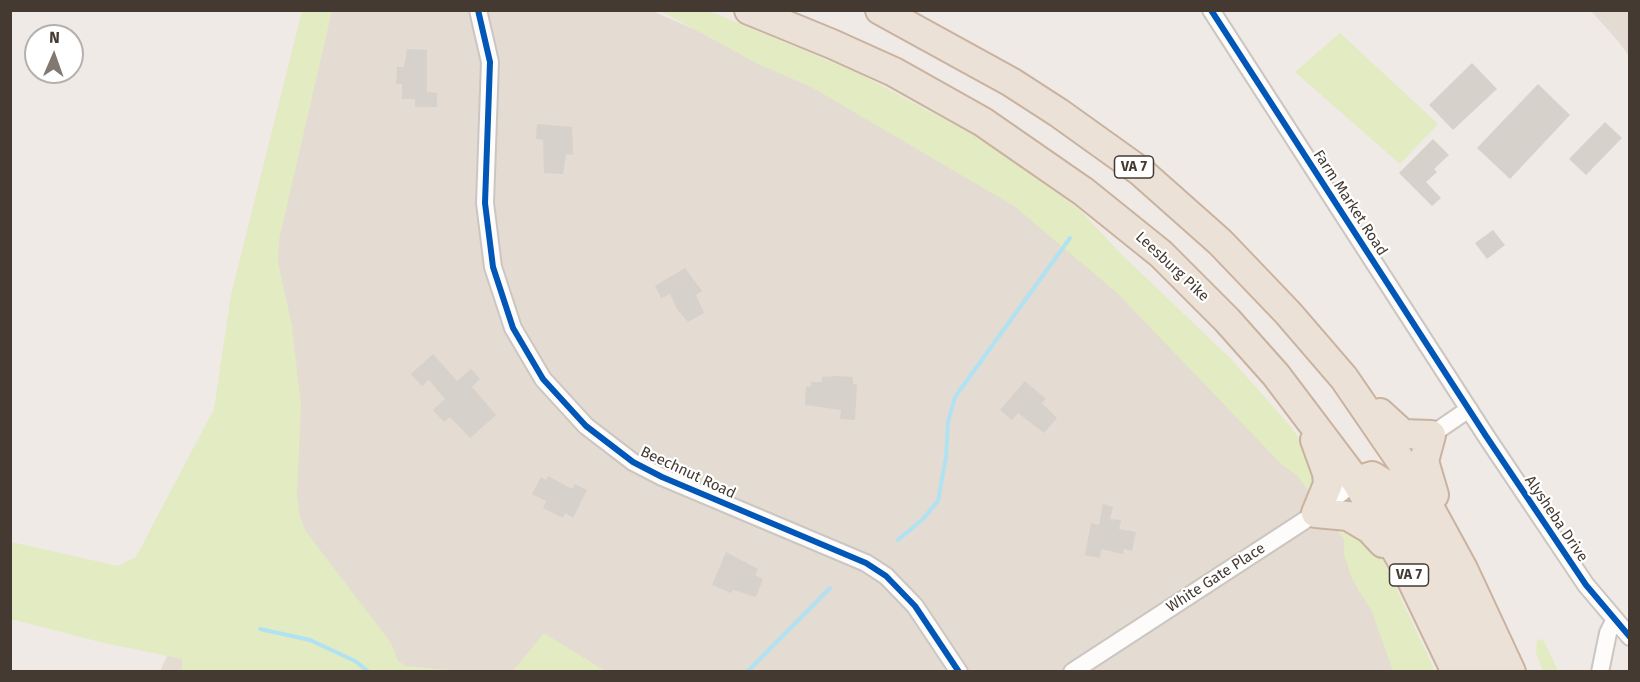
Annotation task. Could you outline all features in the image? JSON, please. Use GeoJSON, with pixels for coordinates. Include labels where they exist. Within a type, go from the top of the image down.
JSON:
{"type":"FeatureCollection","features":[{"type":"Feature","properties":{"kind":"highway","name":"Leesburg Pike"},"geometry":{"type":"LineString","coordinates":[[749,10],[832,44],[903,77],[983,122],[1084,192],[1161,254],[1227,320],[1304,410],[1356,482],[1405,566],[1456,672]]}},
{"type":"Feature","properties":{"kind":"highway","name":"VA 7"},"geometry":{"type":"LineString","coordinates":[[880,10],[1011,82],[1140,171],[1220,242],[1288,313],[1344,378],[1399,456],[1450,545],[1511,672]]}},
{"type":"Feature","properties":{"kind":"highway"},"geometry":{"type":"LineString","coordinates":[[1344,378],[1403,434],[1431,435],[1424,454],[1425,468],[1450,545]]}},
{"type":"Feature","properties":{"kind":"highway"},"geometry":{"type":"LineString","coordinates":[[1304,410],[1328,473],[1326,493],[1316,513],[1348,516],[1359,521],[1405,566]]}},
{"type":"Feature","properties":{"kind":"highway"},"geometry":{"type":"LineString","coordinates":[[1356,482],[1372,476],[1387,485],[1426,551],[1485,672]]}},
{"type":"Feature","properties":{"kind":"street","name":"Beechnut Road"},"geometry":{"type":"LineString","coordinates":[[478,10],[490,62],[485,203],[489,246],[501,298],[513,328],[543,379],[586,426],[633,462],[662,477],[866,563],[886,576],[915,606],[958,672]]}},
{"type":"Feature","properties":{"kind":"street","name":"Farm Market Road"},"geometry":{"type":"LineString","coordinates":[[1211,10],[1469,409]]}},
{"type":"Feature","properties":{"kind":"street"},"geometry":{"type":"LineString","coordinates":[[1431,435],[1469,409]]}},
{"type":"Feature","properties":{"kind":"street","name":"Alysheba Drive"},"geometry":{"type":"LineString","coordinates":[[1469,409],[1586,585],[1629,637]]}},
{"type":"Feature","properties":{"kind":"street","name":"White Gate Place"},"geometry":{"type":"LineString","coordinates":[[1072,672],[1316,513],[1356,482]]}},
{"type":"Feature","properties":{"kind":"street"},"geometry":{"type":"LineString","coordinates":[[1600,672],[1608,633],[1614,621]]}},
{"type":"Feature","properties":{"kind":"shaded area"},"geometry":{"type":"Polygon","coordinates":[[[314,10],[652,11],[785,68],[965,159],[1156,320],[1298,476],[1387,598],[1407,671],[605,672],[544,634],[513,671],[399,672],[183,647],[182,671],[160,672],[172,644],[314,10]]]}},
{"type":"Feature","properties":{"kind":"shaded area"},"geometry":{"type":"Polygon","coordinates":[[[1591,11],[1629,11],[1629,56],[1618,41],[1591,11]]]}},
{"type":"Feature","properties":{"kind":"green space"},"geometry":{"type":"Polygon","coordinates":[[[302,11],[332,11],[279,240],[278,262],[292,326],[301,405],[297,497],[300,516],[305,530],[391,643],[398,661],[406,666],[459,671],[182,671],[182,659],[100,642],[11,619],[11,542],[118,566],[136,557],[214,409],[231,295],[302,11]]]}},
{"type":"Feature","properties":{"kind":"green space"},"geometry":{"type":"Polygon","coordinates":[[[661,11],[709,11],[860,74],[990,144],[1080,210],[1120,253],[1232,360],[1291,427],[1319,466],[1314,498],[1298,476],[1282,465],[1117,293],[1014,206],[811,87],[760,65],[661,11]]]}},
{"type":"Feature","properties":{"kind":"green space"},"geometry":{"type":"Polygon","coordinates":[[[1340,33],[1438,124],[1400,164],[1295,72],[1340,33]]]}},
{"type":"Feature","properties":{"kind":"green space"},"geometry":{"type":"Polygon","coordinates":[[[1345,523],[1381,556],[1435,671],[1393,671],[1372,612],[1352,579],[1344,554],[1344,539],[1333,524],[1345,523]]]}},
{"type":"Feature","properties":{"kind":"green space"},"geometry":{"type":"Polygon","coordinates":[[[544,633],[605,671],[513,671],[544,633]]]}},
{"type":"Feature","properties":{"kind":"green space"},"geometry":{"type":"Polygon","coordinates":[[[1537,639],[1544,641],[1558,671],[1543,671],[1536,653],[1537,639]]]}},
{"type":"Feature","properties":{"kind":"building"},"geometry":{"type":"Polygon","coordinates":[[[407,49],[427,50],[427,92],[437,93],[437,107],[415,107],[415,99],[402,99],[402,84],[396,84],[397,67],[404,67],[407,49]]]}},
{"type":"Feature","properties":{"kind":"building"},"geometry":{"type":"Polygon","coordinates":[[[1472,63],[1497,89],[1453,130],[1429,105],[1472,63]]]}},
{"type":"Feature","properties":{"kind":"building"},"geometry":{"type":"Polygon","coordinates":[[[1538,84],[1570,115],[1510,179],[1477,148],[1538,84]]]}},
{"type":"Feature","properties":{"kind":"building"},"geometry":{"type":"Polygon","coordinates":[[[1605,122],[1622,138],[1586,175],[1569,159],[1605,122]]]}},
{"type":"Feature","properties":{"kind":"building"},"geometry":{"type":"Polygon","coordinates":[[[537,124],[572,127],[573,155],[566,154],[563,174],[544,173],[543,140],[536,139],[537,124]]]}},
{"type":"Feature","properties":{"kind":"building"},"geometry":{"type":"Polygon","coordinates":[[[1433,139],[1449,155],[1434,169],[1437,172],[1426,182],[1441,198],[1432,206],[1399,173],[1433,139]]]}},
{"type":"Feature","properties":{"kind":"building"},"geometry":{"type":"Polygon","coordinates":[[[1493,230],[1505,245],[1487,259],[1475,243],[1493,230]]]}},
{"type":"Feature","properties":{"kind":"building"},"geometry":{"type":"Polygon","coordinates":[[[685,268],[702,291],[696,295],[704,313],[688,322],[677,309],[670,294],[661,298],[655,286],[685,268]]]}},
{"type":"Feature","properties":{"kind":"building"},"geometry":{"type":"Polygon","coordinates":[[[433,354],[457,381],[471,369],[480,379],[472,387],[496,415],[470,438],[450,417],[444,422],[433,410],[445,399],[429,380],[422,386],[411,374],[433,354]]]}},
{"type":"Feature","properties":{"kind":"building"},"geometry":{"type":"Polygon","coordinates":[[[822,377],[853,377],[853,384],[857,384],[855,420],[840,419],[841,410],[805,405],[806,386],[811,387],[811,382],[822,382],[822,377]]]}},
{"type":"Feature","properties":{"kind":"building"},"geometry":{"type":"Polygon","coordinates":[[[1025,381],[1046,399],[1042,403],[1057,418],[1044,433],[1018,413],[1012,420],[1000,410],[1025,381]]]}},
{"type":"Feature","properties":{"kind":"building"},"geometry":{"type":"Polygon","coordinates":[[[548,476],[572,489],[575,484],[587,490],[573,518],[565,513],[563,518],[543,508],[546,501],[532,494],[541,477],[546,480],[548,476]]]}},
{"type":"Feature","properties":{"kind":"building"},"geometry":{"type":"Polygon","coordinates":[[[1103,504],[1113,507],[1110,519],[1121,520],[1119,529],[1136,532],[1132,551],[1124,549],[1123,554],[1101,549],[1100,558],[1085,555],[1091,523],[1099,525],[1103,504]]]}},
{"type":"Feature","properties":{"kind":"building"},"geometry":{"type":"Polygon","coordinates":[[[726,552],[758,569],[755,575],[763,579],[756,597],[733,590],[731,593],[712,585],[726,552]]]}},
{"type":"Feature","properties":{"kind":"waterway"},"geometry":{"type":"LineString","coordinates":[[898,540],[923,519],[938,501],[946,457],[948,422],[955,397],[1070,238]]}},
{"type":"Feature","properties":{"kind":"waterway"},"geometry":{"type":"LineString","coordinates":[[747,672],[830,588]]}},
{"type":"Feature","properties":{"kind":"waterway"},"geometry":{"type":"LineString","coordinates":[[260,629],[310,640],[355,661],[369,672]]}},
{"type":"Feature","properties":{"kind":"cycle path"},"geometry":{"type":"LineString","coordinates":[[478,10],[490,62],[485,203],[493,267],[513,328],[543,379],[586,426],[633,462],[662,477],[866,563],[886,576],[915,606],[959,672]]}},
{"type":"Feature","properties":{"kind":"cycle path"},"geometry":{"type":"LineString","coordinates":[[1211,10],[1486,436],[1586,585],[1630,637]]}}]}
